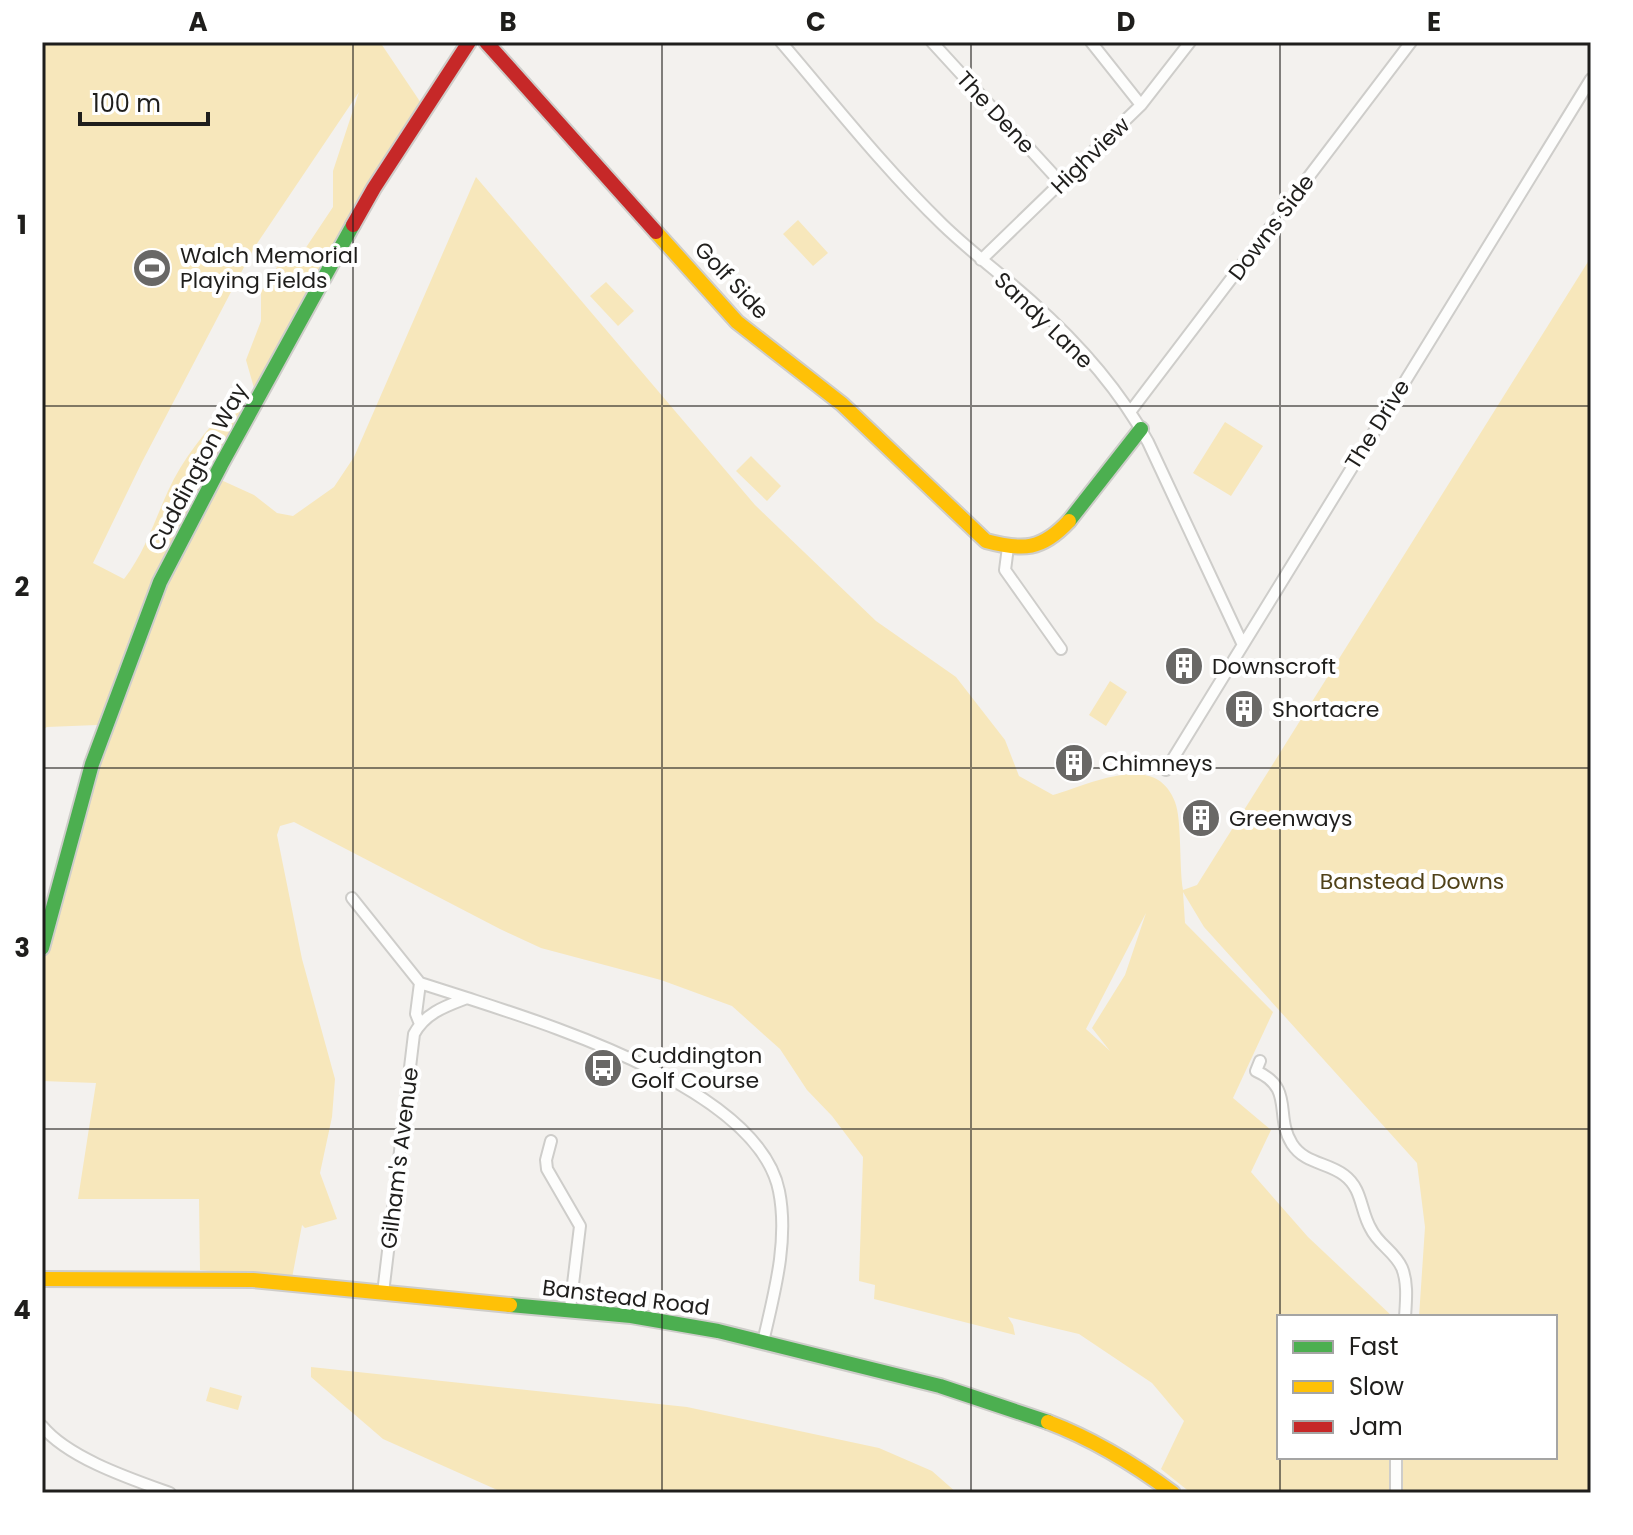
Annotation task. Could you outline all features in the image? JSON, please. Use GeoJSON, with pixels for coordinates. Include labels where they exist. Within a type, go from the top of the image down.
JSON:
{"type":"FeatureCollection","features":[{"type":"Feature","properties":{"kind":"street","name":"Cuddington Way"},"geometry":{"type":"LineString","coordinates":[[42,948],[92,764],[160,582],[374,188],[469,42]]}},
{"type":"Feature","properties":{"kind":"street","name":"Golf Side"},"geometry":{"type":"LineString","coordinates":[[486,42],[737,322],[842,404],[986,541],[1008,547]]}},
{"type":"Feature","properties":{"kind":"street","name":"Sandy Lane"},"geometry":{"type":"LineString","coordinates":[[781,42],[885,165],[943,225],[1061,330],[1130,412],[1141,429],[1242,643]]}},
{"type":"Feature","properties":{"kind":"street","name":"The Dene"},"geometry":{"type":"LineString","coordinates":[[932,42],[1061,183]]}},
{"type":"Feature","properties":{"kind":"street"},"geometry":{"type":"LineString","coordinates":[[1091,42],[1141,105]]}},
{"type":"Feature","properties":{"kind":"street","name":"Highview"},"geometry":{"type":"LineString","coordinates":[[981,260],[1141,105],[1190,42]]}},
{"type":"Feature","properties":{"kind":"street","name":"Downs Side"},"geometry":{"type":"LineString","coordinates":[[1130,412],[1411,42]]}},
{"type":"Feature","properties":{"kind":"street","name":"The Drive"},"geometry":{"type":"LineString","coordinates":[[1166,770],[1591,79]]}},
{"type":"Feature","properties":{"kind":"street"},"geometry":{"type":"LineString","coordinates":[[1061,649],[1005,570],[1008,547],[1039,544],[1055,535],[1141,429]]}},
{"type":"Feature","properties":{"kind":"street"},"geometry":{"type":"LineString","coordinates":[[352,898],[420,983],[583,1038],[661,1073],[713,1107],[759,1150],[775,1177],[781,1227],[778,1269],[763,1342]]}},
{"type":"Feature","properties":{"kind":"street","name":"Gilham's Avenue"},"geometry":{"type":"LineString","coordinates":[[383,1293],[414,1034],[420,1024],[416,1014],[420,983]]}},
{"type":"Feature","properties":{"kind":"street"},"geometry":{"type":"LineString","coordinates":[[420,1024],[447,1005],[467,998]]}},
{"type":"Feature","properties":{"kind":"street"},"geometry":{"type":"LineString","coordinates":[[1260,1061],[1256,1071],[1277,1086],[1288,1138],[1293,1146],[1305,1158],[1337,1170],[1350,1179],[1358,1190],[1373,1234],[1402,1267],[1406,1288],[1405,1315]]}},
{"type":"Feature","properties":{"kind":"street"},"geometry":{"type":"LineString","coordinates":[[551,1141],[547,1169],[580,1226],[570,1309]]}},
{"type":"Feature","properties":{"kind":"street","name":"Banstead Road"},"geometry":{"type":"LineString","coordinates":[[42,1279],[242,1279],[658,1320],[763,1342],[1002,1403],[1103,1448],[1173,1493]]}},
{"type":"Feature","properties":{"kind":"street"},"geometry":{"type":"LineString","coordinates":[[42,1426],[70,1449],[139,1482],[170,1493]]}},
{"type":"Feature","properties":{"kind":"street"},"geometry":{"type":"LineString","coordinates":[[1396,1459],[1396,1493]]}},
{"type":"Feature","properties":{"kind":"green space","name":"Banstead Downs"},"geometry":{"type":"Polygon","coordinates":[[[42,42],[380,42],[423,106],[340,234],[254,388],[246,360],[261,321],[261,292],[284,256],[303,252],[333,207],[333,171],[359,92],[254,248],[93,563],[124,579],[143,547],[180,468],[203,435],[229,406],[244,410],[221,480],[254,495],[277,513],[293,516],[334,487],[354,457],[476,177],[755,505],[876,621],[956,677],[1005,740],[1019,776],[1053,795],[1121,775],[1153,777],[1166,786],[1177,810],[1183,890],[1197,885],[1591,257],[1591,1493],[1191,1493],[1161,1469],[1184,1421],[1152,1383],[1079,1334],[1008,1317],[1015,1335],[874,1299],[875,1285],[859,1281],[863,1157],[832,1116],[807,1090],[780,1049],[732,1006],[661,980],[541,948],[294,822],[280,826],[277,835],[302,959],[335,1079],[332,1117],[320,1173],[337,1219],[305,1228],[302,1225],[292,1278],[200,1270],[199,1199],[78,1199],[96,1083],[42,1081],[42,941],[100,740],[97,725],[47,727],[42,730],[42,42]],[[1183,892],[1185,923],[1273,1012],[1233,1098],[1271,1130],[1251,1172],[1308,1237],[1391,1315],[1277,1315],[1277,1459],[1557,1459],[1557,1315],[1419,1315],[1425,1227],[1417,1163],[1204,927],[1183,892]],[[1146,913],[1086,1029],[1110,1051],[1092,1028],[1125,975],[1146,913]]]}},
{"type":"Feature","properties":{"kind":"green space"},"geometry":{"type":"Polygon","coordinates":[[[798,220],[828,253],[813,266],[783,234],[798,220]]]}},
{"type":"Feature","properties":{"kind":"green space"},"geometry":{"type":"Polygon","coordinates":[[[606,282],[634,311],[618,326],[590,296],[606,282]]]}},
{"type":"Feature","properties":{"kind":"green space"},"geometry":{"type":"Polygon","coordinates":[[[1225,422],[1263,446],[1231,496],[1193,473],[1225,422]]]}},
{"type":"Feature","properties":{"kind":"green space"},"geometry":{"type":"Polygon","coordinates":[[[751,456],[781,486],[767,501],[736,471],[751,456]]]}},
{"type":"Feature","properties":{"kind":"green space"},"geometry":{"type":"Polygon","coordinates":[[[1110,681],[1127,692],[1106,726],[1089,715],[1110,681]]]}},
{"type":"Feature","properties":{"kind":"green space"},"geometry":{"type":"Polygon","coordinates":[[[311,1367],[687,1407],[879,1448],[932,1471],[957,1493],[504,1493],[383,1439],[311,1377],[311,1367]]]}},
{"type":"Feature","properties":{"kind":"green space"},"geometry":{"type":"Polygon","coordinates":[[[210,1387],[242,1396],[238,1410],[206,1401],[210,1387]]]}},
{"type":"Feature","properties":{"kind":"traffic: fast"},"geometry":{"type":"LineString","coordinates":[[42,948],[92,764],[160,582],[353,225]]}},
{"type":"Feature","properties":{"kind":"traffic: fast"},"geometry":{"type":"LineString","coordinates":[[1069,521],[1141,429]]}},
{"type":"Feature","properties":{"kind":"traffic: fast"},"geometry":{"type":"LineString","coordinates":[[510,1305],[631,1316],[718,1331],[940,1386],[1048,1422]]}},
{"type":"Feature","properties":{"kind":"traffic: slow"},"geometry":{"type":"LineString","coordinates":[[656,232],[737,322],[842,404],[986,541],[1031,546],[1050,538],[1069,521]]}},
{"type":"Feature","properties":{"kind":"traffic: slow"},"geometry":{"type":"LineString","coordinates":[[42,1279],[253,1280],[510,1305]]}},
{"type":"Feature","properties":{"kind":"traffic: slow"},"geometry":{"type":"LineString","coordinates":[[1048,1422],[1113,1453],[1173,1493]]}},
{"type":"Feature","properties":{"kind":"traffic: jam"},"geometry":{"type":"LineString","coordinates":[[353,225],[469,42]]}},
{"type":"Feature","properties":{"kind":"traffic: jam"},"geometry":{"type":"LineString","coordinates":[[486,42],[656,232]]}},
{"type":"Feature","properties":{"kind":"place","name":"Walch Memorial Playing Fields"},"geometry":{"type":"Point","coordinates":[152,268]}},
{"type":"Feature","properties":{"kind":"place","name":"Downscroft"},"geometry":{"type":"Point","coordinates":[1184,666]}},
{"type":"Feature","properties":{"kind":"place","name":"Shortacre"},"geometry":{"type":"Point","coordinates":[1244,709]}},
{"type":"Feature","properties":{"kind":"place","name":"Chimneys"},"geometry":{"type":"Point","coordinates":[1074,763]}},
{"type":"Feature","properties":{"kind":"place","name":"Greenways"},"geometry":{"type":"Point","coordinates":[1201,818]}},
{"type":"Feature","properties":{"kind":"place","name":"Cuddington Golf Course"},"geometry":{"type":"Point","coordinates":[603,1068]}}]}
